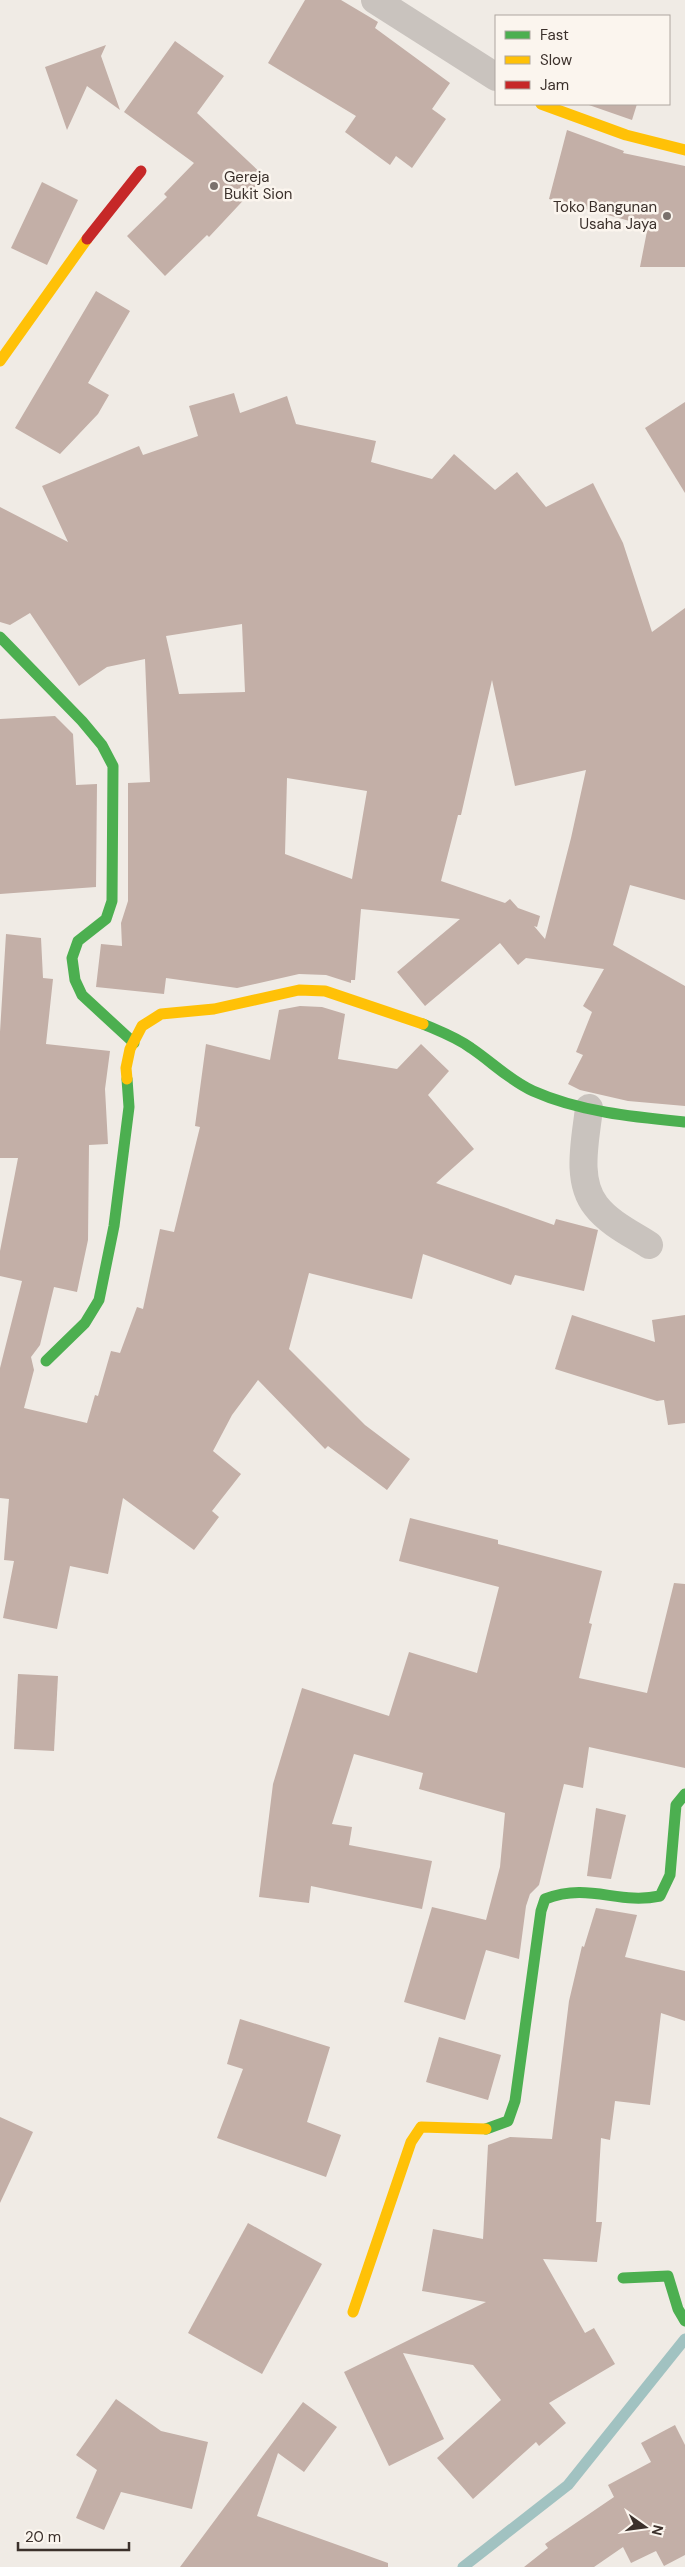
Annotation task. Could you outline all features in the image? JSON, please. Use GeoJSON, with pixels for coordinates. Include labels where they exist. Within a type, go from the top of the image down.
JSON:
{"type":"FeatureCollection","features":[{"type":"Feature","properties":{"kind":"street"},"geometry":{"type":"LineString","coordinates":[[375,0],[495,76]]}},
{"type":"Feature","properties":{"kind":"street"},"geometry":{"type":"LineString","coordinates":[[544,105],[626,135],[685,150]]}},
{"type":"Feature","properties":{"kind":"street"},"geometry":{"type":"LineString","coordinates":[[0,361],[66,266],[141,171]]}},
{"type":"Feature","properties":{"kind":"street"},"geometry":{"type":"LineString","coordinates":[[0,637],[82,721],[102,745],[114,766],[112,901],[106,919],[78,942],[72,958],[75,980],[82,995],[98,1012],[134,1043]]}},
{"type":"Feature","properties":{"kind":"street"},"geometry":{"type":"LineString","coordinates":[[46,1362],[85,1323],[99,1300],[114,1226],[128,1107],[126,1068],[142,1026],[160,1014],[214,1009],[299,990],[325,991],[407,1017],[451,1036],[470,1047],[508,1077],[534,1091],[588,1108],[626,1116],[685,1122]]}},
{"type":"Feature","properties":{"kind":"street"},"geometry":{"type":"LineString","coordinates":[[588,1108],[584,1158],[587,1187],[596,1206],[621,1228],[649,1245]]}},
{"type":"Feature","properties":{"kind":"street"},"geometry":{"type":"LineString","coordinates":[[354,2312],[410,2142],[421,2127],[490,2129],[508,2120],[515,2101],[541,1912],[545,1899],[558,1892],[583,1890],[648,1900],[660,1896],[670,1875],[676,1805],[682,1795],[685,1794]]}},
{"type":"Feature","properties":{"kind":"street"},"geometry":{"type":"LineString","coordinates":[[623,2278],[668,2276],[678,2309],[685,2321]]}},
{"type":"Feature","properties":{"kind":"building"},"geometry":{"type":"Polygon","coordinates":[[[305,0],[341,0],[378,22],[375,28],[450,83],[432,109],[446,119],[412,168],[396,156],[390,165],[345,132],[356,116],[268,63],[305,0]]]}},
{"type":"Feature","properties":{"kind":"building"},"geometry":{"type":"Polygon","coordinates":[[[175,41],[224,76],[197,113],[265,177],[209,237],[207,235],[165,276],[127,236],[167,197],[164,194],[194,163],[124,112],[175,41]]]}},
{"type":"Feature","properties":{"kind":"building"},"geometry":{"type":"Polygon","coordinates":[[[106,45],[101,56],[120,110],[87,86],[67,130],[45,67],[106,45]]]}},
{"type":"Feature","properties":{"kind":"building"},"geometry":{"type":"Polygon","coordinates":[[[589,105],[637,105],[632,120],[589,105]]]}},
{"type":"Feature","properties":{"kind":"building"},"geometry":{"type":"Polygon","coordinates":[[[567,130],[624,151],[623,153],[685,166],[685,267],[640,267],[648,226],[549,199],[567,130]]]}},
{"type":"Feature","properties":{"kind":"building"},"geometry":{"type":"Polygon","coordinates":[[[42,182],[78,200],[47,265],[11,248],[42,182]]]}},
{"type":"Feature","properties":{"kind":"building"},"geometry":{"type":"Polygon","coordinates":[[[96,291],[130,311],[88,383],[109,395],[98,414],[60,454],[15,428],[96,291]]]}},
{"type":"Feature","properties":{"kind":"building"},"geometry":{"type":"Polygon","coordinates":[[[234,393],[240,413],[287,396],[296,424],[376,441],[371,462],[432,479],[454,454],[495,490],[517,472],[546,507],[593,483],[623,543],[652,632],[685,608],[685,900],[630,885],[613,945],[685,986],[685,1106],[628,1101],[580,1090],[568,1084],[583,1055],[576,1052],[592,1012],[583,1006],[604,969],[526,958],[518,965],[500,943],[425,1006],[397,972],[460,919],[361,909],[355,980],[351,980],[351,983],[326,975],[299,974],[237,988],[166,978],[164,994],[96,987],[101,944],[122,946],[121,923],[128,901],[128,783],[150,782],[145,659],[107,667],[79,686],[30,613],[10,625],[0,622],[0,507],[68,542],[42,486],[139,446],[143,455],[198,436],[189,406],[234,393]],[[242,624],[166,636],[179,694],[245,692],[242,624]],[[492,680],[461,815],[458,815],[441,881],[505,903],[510,899],[518,908],[540,916],[537,927],[534,926],[545,939],[586,770],[515,786],[492,680]],[[287,778],[285,854],[352,879],[367,791],[287,778]]]}},
{"type":"Feature","properties":{"kind":"building"},"geometry":{"type":"Polygon","coordinates":[[[685,402],[685,493],[645,428],[685,402]]]}},
{"type":"Feature","properties":{"kind":"building"},"geometry":{"type":"Polygon","coordinates":[[[55,716],[73,734],[76,785],[97,784],[96,887],[0,894],[0,719],[55,716]]]}},
{"type":"Feature","properties":{"kind":"building"},"geometry":{"type":"Polygon","coordinates":[[[6,934],[41,938],[43,978],[53,979],[46,1044],[110,1051],[105,1089],[108,1144],[89,1145],[88,1240],[77,1292],[54,1287],[40,1345],[31,1357],[34,1370],[24,1408],[87,1423],[95,1395],[98,1396],[111,1351],[120,1353],[137,1307],[143,1309],[160,1229],[174,1232],[200,1127],[195,1126],[206,1044],[270,1060],[279,1010],[300,1006],[322,1007],[345,1014],[338,1059],[397,1069],[421,1044],[449,1071],[428,1095],[474,1149],[436,1183],[554,1225],[556,1219],[598,1230],[584,1291],[515,1275],[511,1285],[423,1254],[412,1299],[309,1273],[289,1349],[365,1425],[410,1459],[387,1490],[328,1446],[325,1449],[258,1380],[232,1415],[213,1451],[241,1474],[212,1511],[219,1517],[194,1550],[123,1498],[108,1574],[70,1566],[57,1629],[3,1618],[14,1561],[4,1560],[9,1499],[0,1498],[0,1368],[22,1281],[0,1276],[0,1251],[18,1158],[0,1158],[0,1032],[6,934]]]}},
{"type":"Feature","properties":{"kind":"building"},"geometry":{"type":"Polygon","coordinates":[[[572,1315],[655,1342],[652,1320],[685,1315],[685,1423],[668,1425],[664,1400],[657,1401],[555,1369],[572,1315]]]}},
{"type":"Feature","properties":{"kind":"building"},"geometry":{"type":"Polygon","coordinates":[[[410,1518],[498,1540],[498,1544],[602,1571],[589,1623],[592,1624],[579,1678],[647,1693],[674,1583],[685,1584],[685,1768],[589,1747],[583,1788],[564,1784],[539,1885],[530,1894],[526,1906],[519,1959],[486,1950],[465,2020],[404,2002],[432,1907],[486,1920],[500,1867],[505,1813],[419,1789],[423,1773],[354,1754],[332,1824],[352,1827],[349,1845],[432,1861],[422,1909],[311,1886],[309,1903],[259,1897],[273,1784],[302,1688],[389,1716],[409,1652],[477,1673],[499,1587],[399,1561],[410,1518]]]}},
{"type":"Feature","properties":{"kind":"building"},"geometry":{"type":"Polygon","coordinates":[[[18,1674],[58,1676],[54,1751],[14,1749],[18,1674]]]}},
{"type":"Feature","properties":{"kind":"building"},"geometry":{"type":"Polygon","coordinates":[[[596,1808],[626,1815],[611,1879],[587,1876],[596,1808]]]}},
{"type":"Feature","properties":{"kind":"building"},"geometry":{"type":"Polygon","coordinates":[[[596,1908],[637,1915],[625,1957],[685,1971],[685,2021],[661,2013],[650,2105],[615,2101],[610,2140],[601,2138],[596,2222],[602,2222],[597,2262],[543,2259],[585,2333],[594,2328],[615,2364],[549,2403],[566,2423],[539,2446],[536,2442],[473,2499],[437,2458],[501,2400],[473,2365],[403,2353],[444,2439],[389,2466],[344,2372],[486,2302],[422,2291],[433,2229],[483,2239],[488,2145],[510,2137],[552,2139],[569,2001],[582,1946],[584,1947],[596,1908]]]}},
{"type":"Feature","properties":{"kind":"building"},"geometry":{"type":"Polygon","coordinates":[[[240,2019],[330,2047],[307,2122],[341,2135],[326,2177],[217,2138],[243,2069],[227,2064],[240,2019]]]}},
{"type":"Feature","properties":{"kind":"building"},"geometry":{"type":"Polygon","coordinates":[[[439,2037],[501,2055],[488,2100],[426,2082],[439,2037]]]}},
{"type":"Feature","properties":{"kind":"building"},"geometry":{"type":"Polygon","coordinates":[[[0,2117],[33,2132],[0,2203],[0,2117]]]}},
{"type":"Feature","properties":{"kind":"building"},"geometry":{"type":"Polygon","coordinates":[[[248,2223],[322,2264],[262,2374],[188,2333],[248,2223]]]}},
{"type":"Feature","properties":{"kind":"building"},"geometry":{"type":"Polygon","coordinates":[[[116,2399],[161,2431],[208,2442],[192,2509],[121,2492],[104,2530],[76,2518],[97,2470],[76,2455],[116,2399]]]}},
{"type":"Feature","properties":{"kind":"building"},"geometry":{"type":"Polygon","coordinates":[[[303,2402],[337,2427],[304,2472],[278,2453],[257,2516],[388,2563],[388,2567],[180,2567],[303,2402]]]}},
{"type":"Feature","properties":{"kind":"building"},"geometry":{"type":"Polygon","coordinates":[[[675,2425],[685,2445],[685,2555],[664,2566],[656,2551],[631,2563],[623,2547],[594,2567],[524,2567],[548,2548],[545,2544],[614,2497],[608,2485],[651,2462],[641,2443],[675,2425]]]}},
{"type":"Feature","properties":{"kind":"waterway"},"geometry":{"type":"LineString","coordinates":[[463,2567],[568,2485],[685,2339]]}},
{"type":"Feature","properties":{"kind":"traffic: fast"},"geometry":{"type":"LineString","coordinates":[[0,637],[82,721],[102,745],[113,766],[112,901],[106,919],[78,941],[72,958],[75,980],[82,995],[134,1043]]}},
{"type":"Feature","properties":{"kind":"traffic: fast"},"geometry":{"type":"LineString","coordinates":[[423,1024],[447,1034],[479,1053],[516,1082],[551,1098],[608,1113],[685,1122]]}},
{"type":"Feature","properties":{"kind":"traffic: fast"},"geometry":{"type":"LineString","coordinates":[[46,1361],[85,1323],[99,1300],[114,1226],[129,1107],[127,1079]]}},
{"type":"Feature","properties":{"kind":"traffic: fast"},"geometry":{"type":"LineString","coordinates":[[486,2129],[508,2121],[515,2101],[541,1911],[545,1899],[561,1894],[576,1893],[630,1898],[660,1896],[670,1875],[676,1805],[685,1794]]}},
{"type":"Feature","properties":{"kind":"traffic: fast"},"geometry":{"type":"LineString","coordinates":[[623,2278],[668,2276],[678,2309],[685,2321]]}},
{"type":"Feature","properties":{"kind":"traffic: slow"},"geometry":{"type":"LineString","coordinates":[[544,105],[626,135],[685,150]]}},
{"type":"Feature","properties":{"kind":"traffic: slow"},"geometry":{"type":"LineString","coordinates":[[0,361],[87,239]]}},
{"type":"Feature","properties":{"kind":"traffic: slow"},"geometry":{"type":"LineString","coordinates":[[127,1079],[126,1068],[130,1049],[142,1026],[161,1014],[214,1009],[299,990],[325,991],[423,1024]]}},
{"type":"Feature","properties":{"kind":"traffic: slow"},"geometry":{"type":"LineString","coordinates":[[353,2312],[411,2142],[421,2127],[486,2129]]}},
{"type":"Feature","properties":{"kind":"traffic: jam"},"geometry":{"type":"LineString","coordinates":[[87,239],[141,171]]}},
{"type":"Feature","properties":{"kind":"place","name":"Gereja Bukit Sion"},"geometry":{"type":"Point","coordinates":[214,186]}},
{"type":"Feature","properties":{"kind":"place","name":"Toko Bangunan Usaha Jaya"},"geometry":{"type":"Point","coordinates":[667,216]}}]}
